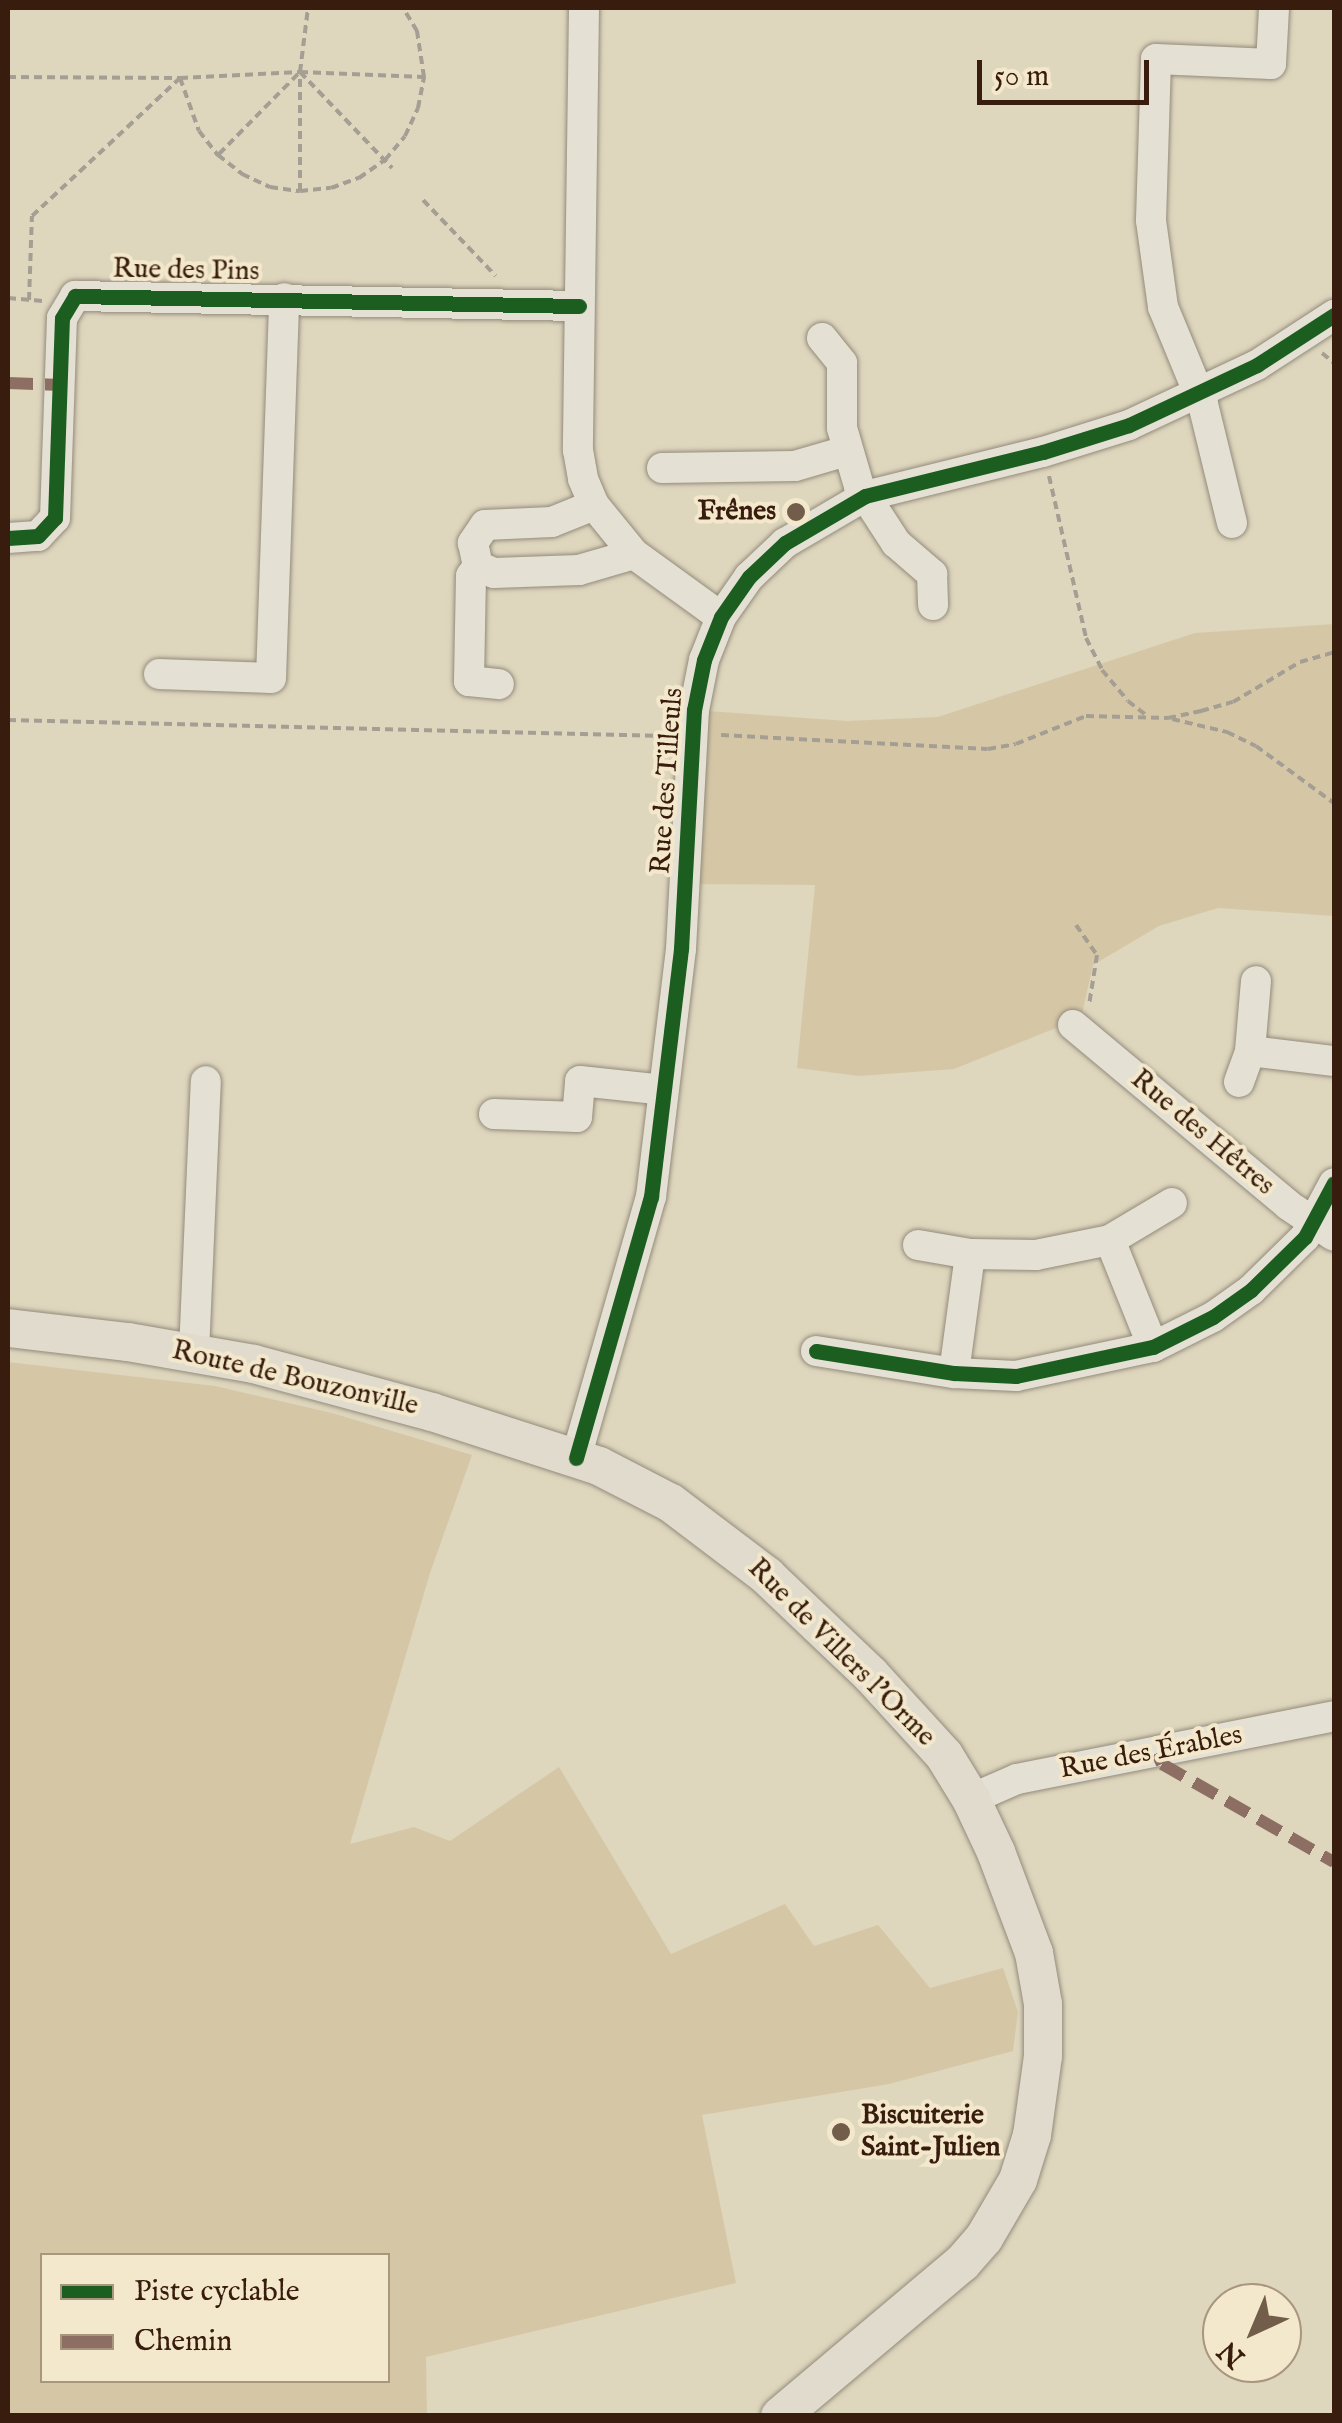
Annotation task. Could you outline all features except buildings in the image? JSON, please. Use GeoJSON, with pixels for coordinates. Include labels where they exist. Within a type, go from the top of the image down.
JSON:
{"type":"FeatureCollection","features":[{"type":"Feature","properties":{"kind":"main road","name":"Route de Bouzonville"},"geometry":{"type":"LineString","coordinates":[[8,1328],[194,1352],[331,1383],[576,1458]]}},
{"type":"Feature","properties":{"kind":"main road","name":"Rue de Villers l'Orme"},"geometry":{"type":"LineString","coordinates":[[576,1458],[670,1504],[767,1576],[916,1724],[972,1799],[1034,1953],[1043,2004],[1040,2095],[1018,2180],[984,2238],[962,2263],[780,2416]]}},
{"type":"Feature","properties":{"kind":"street"},"geometry":{"type":"LineString","coordinates":[[584,8],[578,450],[594,506],[634,554],[721,617]]}},
{"type":"Feature","properties":{"kind":"street"},"geometry":{"type":"LineString","coordinates":[[1232,523],[1198,392],[1162,306],[1152,220],[1156,59],[1271,64],[1274,8]]}},
{"type":"Feature","properties":{"kind":"street","name":"Rue des Pins"},"geometry":{"type":"LineString","coordinates":[[62,318],[75,296],[86,294],[578,306]]}},
{"type":"Feature","properties":{"kind":"street"},"geometry":{"type":"LineString","coordinates":[[158,674],[271,678],[284,298]]}},
{"type":"Feature","properties":{"kind":"street","name":"Rue des Tilleuls"},"geometry":{"type":"LineString","coordinates":[[576,1458],[652,1197],[685,900],[694,710],[704,660],[721,617],[749,577],[785,543],[865,496],[1043,452],[1130,424],[1257,365],[1334,315]]}},
{"type":"Feature","properties":{"kind":"street"},"geometry":{"type":"LineString","coordinates":[[8,538],[38,536],[56,518],[62,318]]}},
{"type":"Feature","properties":{"kind":"street"},"geometry":{"type":"LineString","coordinates":[[822,338],[842,363],[846,451],[865,496],[896,543],[932,574],[933,605]]}},
{"type":"Feature","properties":{"kind":"street"},"geometry":{"type":"LineString","coordinates":[[662,468],[795,466],[846,451]]}},
{"type":"Feature","properties":{"kind":"street"},"geometry":{"type":"LineString","coordinates":[[500,684],[470,681],[472,576],[478,566],[473,543],[485,525],[552,522],[594,506]]}},
{"type":"Feature","properties":{"kind":"street"},"geometry":{"type":"LineString","coordinates":[[478,566],[494,573],[579,570],[634,554]]}},
{"type":"Feature","properties":{"kind":"street"},"geometry":{"type":"LineString","coordinates":[[1240,1082],[1250,1051],[1256,981]]}},
{"type":"Feature","properties":{"kind":"street","name":"Rue des Hêtres"},"geometry":{"type":"LineString","coordinates":[[1079,1030],[1324,1230]]}},
{"type":"Feature","properties":{"kind":"street"},"geometry":{"type":"LineString","coordinates":[[1250,1051],[1334,1061]]}},
{"type":"Feature","properties":{"kind":"street"},"geometry":{"type":"LineString","coordinates":[[494,1114],[577,1118],[580,1080],[664,1090]]}},
{"type":"Feature","properties":{"kind":"street"},"geometry":{"type":"LineString","coordinates":[[194,1352],[206,1081]]}},
{"type":"Feature","properties":{"kind":"street"},"geometry":{"type":"LineString","coordinates":[[816,1351],[954,1373],[1016,1376],[1154,1346],[1214,1317],[1324,1230],[1334,1183]]}},
{"type":"Feature","properties":{"kind":"street"},"geometry":{"type":"LineString","coordinates":[[918,1245],[970,1254],[1036,1256],[1110,1240],[1172,1204]]}},
{"type":"Feature","properties":{"kind":"street"},"geometry":{"type":"LineString","coordinates":[[1110,1240],[1154,1346]]}},
{"type":"Feature","properties":{"kind":"street"},"geometry":{"type":"LineString","coordinates":[[954,1373],[970,1254]]}},
{"type":"Feature","properties":{"kind":"street","name":"Rue des Érables"},"geometry":{"type":"LineString","coordinates":[[972,1799],[1016,1779],[1334,1716]]}},
{"type":"Feature","properties":{"kind":"path"},"geometry":{"type":"LineString","coordinates":[[300,191],[300,72],[308,8]]}},
{"type":"Feature","properties":{"kind":"path"},"geometry":{"type":"LineString","coordinates":[[180,78],[199,131],[218,155],[256,180],[300,191],[331,188],[360,178],[385,160],[412,122],[424,77],[417,31],[403,8]]}},
{"type":"Feature","properties":{"kind":"path"},"geometry":{"type":"LineString","coordinates":[[218,155],[300,72]]}},
{"type":"Feature","properties":{"kind":"path"},"geometry":{"type":"LineString","coordinates":[[300,72],[392,168]]}},
{"type":"Feature","properties":{"kind":"path"},"geometry":{"type":"LineString","coordinates":[[8,78],[180,78],[300,72],[424,77]]}},
{"type":"Feature","properties":{"kind":"path"},"geometry":{"type":"LineString","coordinates":[[29,300],[32,216],[180,78]]}},
{"type":"Feature","properties":{"kind":"path"},"geometry":{"type":"LineString","coordinates":[[423,200],[523,304]]}},
{"type":"Feature","properties":{"kind":"path"},"geometry":{"type":"LineString","coordinates":[[8,298],[42,300],[62,318]]}},
{"type":"Feature","properties":{"kind":"path"},"geometry":{"type":"LineString","coordinates":[[1043,452],[1086,638],[1102,670],[1128,701],[1148,716]]}},
{"type":"Feature","properties":{"kind":"path"},"geometry":{"type":"LineString","coordinates":[[1168,718],[1227,732],[1256,746],[1334,802]]}},
{"type":"Feature","properties":{"kind":"path"},"geometry":{"type":"LineString","coordinates":[[1076,925],[1097,954],[1079,1030]]}},
{"type":"Feature","properties":{"kind":"shaded area"},"geometry":{"type":"Polygon","coordinates":[[[1334,624],[1334,916],[1218,908],[1159,926],[1093,965],[1081,1018],[954,1069],[859,1076],[797,1068],[815,885],[687,884],[694,710],[847,721],[938,717],[1195,633],[1334,624]]]}},
{"type":"Feature","properties":{"kind":"shaded area"},"geometry":{"type":"Polygon","coordinates":[[[8,1362],[215,1386],[332,1413],[472,1455],[430,1573],[350,1844],[414,1827],[450,1841],[559,1767],[671,1954],[785,1904],[814,1946],[878,1925],[930,1988],[1003,1968],[1018,2012],[1013,2051],[889,2084],[702,2115],[736,2283],[426,2357],[427,2415],[8,2415],[8,1362]]]}},
{"type":"Feature","properties":{"kind":"marked path"},"geometry":{"type":"LineString","coordinates":[[8,383],[61,385]]}},
{"type":"Feature","properties":{"kind":"marked path"},"geometry":{"type":"LineString","coordinates":[[1157,1753],[1162,1764],[1334,1862]]}},
{"type":"Feature","properties":{"kind":"cycle path"},"geometry":{"type":"LineString","coordinates":[[8,538],[38,536],[55,518],[62,318],[75,296],[579,306]]}},
{"type":"Feature","properties":{"kind":"cycle path"},"geometry":{"type":"LineString","coordinates":[[576,1458],[651,1197],[681,949],[694,710],[704,660],[721,617],[749,577],[785,543],[865,496],[1043,452],[1129,425],[1257,365],[1334,315]]}},
{"type":"Feature","properties":{"kind":"cycle path"},"geometry":{"type":"LineString","coordinates":[[816,1351],[954,1373],[1016,1376],[1153,1347],[1213,1317],[1251,1290],[1305,1237],[1334,1183]]}},
{"type":"Feature","properties":{"kind":"place","name":"Frênes"},"geometry":{"type":"Point","coordinates":[796,512]}},
{"type":"Feature","properties":{"kind":"place","name":"Biscuiterie Saint-Julien"},"geometry":{"type":"Point","coordinates":[841,2132]}}]}
